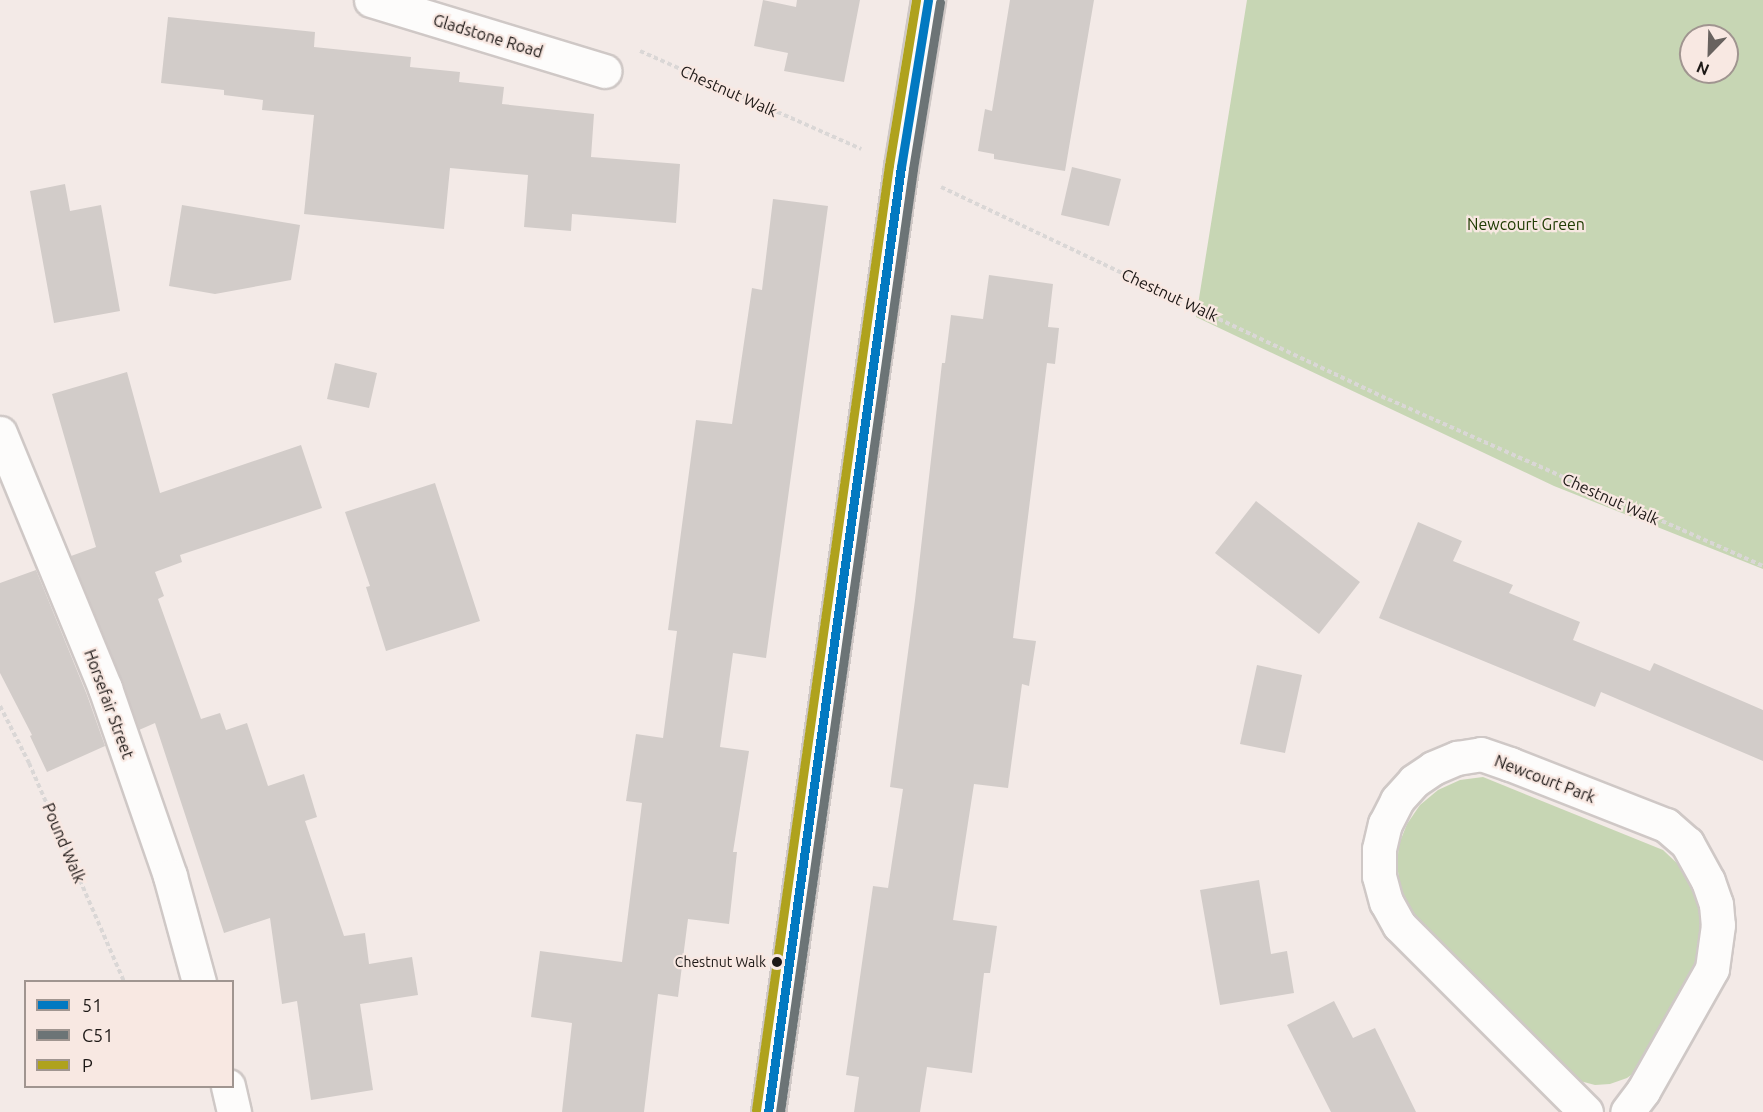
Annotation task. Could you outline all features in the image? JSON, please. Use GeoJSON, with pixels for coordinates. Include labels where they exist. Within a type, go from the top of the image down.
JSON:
{"type":"FeatureCollection","features":[{"type":"Feature","properties":{"kind":"street","name":"Gladstone Road"},"geometry":{"type":"LineString","coordinates":[[371,0],[604,71]]}},
{"type":"Feature","properties":{"kind":"street"},"geometry":{"type":"LineString","coordinates":[[768,1112],[901,167],[928,0]]}},
{"type":"Feature","properties":{"kind":"street","name":"Horsefair Street"},"geometry":{"type":"LineString","coordinates":[[0,433],[105,688],[170,876],[199,980]]}},
{"type":"Feature","properties":{"kind":"street","name":"Newcourt Park"},"geometry":{"type":"LineString","coordinates":[[1586,1112],[1399,925],[1386,902],[1379,876],[1379,858],[1385,824],[1397,800],[1414,782],[1433,768],[1457,758],[1481,754],[1666,825],[1686,843],[1708,881],[1716,904],[1718,925],[1712,969],[1643,1091],[1627,1112]]}},
{"type":"Feature","properties":{"kind":"street"},"geometry":{"type":"LineString","coordinates":[[228,1088],[234,1112]]}},
{"type":"Feature","properties":{"kind":"path","name":"Chestnut Walk"},"geometry":{"type":"LineString","coordinates":[[604,71],[608,37],[901,167],[1388,399],[1763,566]]}},
{"type":"Feature","properties":{"kind":"path","name":"Pound Walk"},"geometry":{"type":"LineString","coordinates":[[0,706],[29,763],[124,980]]}},
{"type":"Feature","properties":{"kind":"green space","name":"Newcourt Green"},"geometry":{"type":"Polygon","coordinates":[[[1247,0],[1763,0],[1763,569],[1554,486],[1196,317],[1247,0]]]}},
{"type":"Feature","properties":{"kind":"green space"},"geometry":{"type":"Polygon","coordinates":[[[1483,777],[1663,850],[1680,866],[1693,886],[1701,908],[1703,950],[1642,1067],[1627,1078],[1610,1084],[1595,1085],[1580,1081],[1419,923],[1407,906],[1400,885],[1397,865],[1399,844],[1407,824],[1420,805],[1438,790],[1460,780],[1483,777]]]}},
{"type":"Feature","properties":{"kind":"building"},"geometry":{"type":"Polygon","coordinates":[[[763,0],[796,7],[797,0],[860,0],[844,82],[784,71],[788,53],[754,46],[763,0]]]}},
{"type":"Feature","properties":{"kind":"building"},"geometry":{"type":"Polygon","coordinates":[[[1010,0],[1094,0],[1065,171],[994,159],[994,154],[978,151],[985,109],[992,111],[1010,0]]]}},
{"type":"Feature","properties":{"kind":"building"},"geometry":{"type":"Polygon","coordinates":[[[168,17],[315,32],[314,47],[411,57],[410,67],[460,72],[459,82],[504,87],[502,104],[594,114],[591,157],[680,164],[676,223],[572,214],[571,231],[524,227],[528,175],[450,168],[444,229],[304,214],[314,115],[262,110],[263,100],[224,95],[224,90],[161,83],[168,17]]]}},
{"type":"Feature","properties":{"kind":"building"},"geometry":{"type":"Polygon","coordinates":[[[1072,167],[1121,179],[1109,226],[1061,215],[1072,167]]]}},
{"type":"Feature","properties":{"kind":"building"},"geometry":{"type":"Polygon","coordinates":[[[65,184],[70,211],[101,205],[120,311],[54,323],[30,191],[65,184]]]}},
{"type":"Feature","properties":{"kind":"building"},"geometry":{"type":"Polygon","coordinates":[[[773,199],[828,206],[766,658],[733,653],[720,747],[749,751],[733,852],[737,852],[729,924],[688,919],[678,997],[658,994],[644,1112],[562,1112],[572,1023],[531,1017],[540,951],[622,962],[642,803],[626,801],[636,734],[663,738],[677,631],[668,630],[696,420],[732,424],[752,288],[762,290],[773,199]]]}},
{"type":"Feature","properties":{"kind":"building"},"geometry":{"type":"Polygon","coordinates":[[[182,205],[300,225],[291,280],[215,294],[169,286],[182,205]]]}},
{"type":"Feature","properties":{"kind":"building"},"geometry":{"type":"Polygon","coordinates":[[[989,275],[1053,284],[1048,327],[1059,328],[1055,364],[1047,363],[1013,638],[1036,641],[1029,686],[1022,684],[1008,788],[974,784],[953,920],[997,926],[990,973],[984,973],[972,1073],[927,1067],[920,1112],[854,1112],[859,1077],[846,1075],[873,886],[888,888],[903,789],[890,787],[915,600],[942,363],[945,363],[951,315],[983,319],[989,275]]]}},
{"type":"Feature","properties":{"kind":"building"},"geometry":{"type":"Polygon","coordinates":[[[335,363],[377,373],[369,408],[327,399],[335,363]]]}},
{"type":"Feature","properties":{"kind":"building"},"geometry":{"type":"Polygon","coordinates":[[[127,372],[160,493],[301,445],[322,508],[180,555],[182,562],[155,572],[164,596],[158,599],[201,719],[220,713],[226,730],[247,723],[268,786],[304,774],[317,817],[305,821],[344,936],[365,933],[369,964],[412,957],[418,995],[360,1004],[373,1090],[311,1100],[297,1001],[282,1004],[270,918],[224,933],[155,723],[139,730],[122,681],[71,556],[96,547],[52,394],[127,372]]]}},
{"type":"Feature","properties":{"kind":"building"},"geometry":{"type":"Polygon","coordinates":[[[435,483],[480,621],[386,651],[366,587],[370,586],[345,512],[435,483]]]}},
{"type":"Feature","properties":{"kind":"building"},"geometry":{"type":"Polygon","coordinates":[[[1256,501],[1360,582],[1319,634],[1215,553],[1256,501]]]}},
{"type":"Feature","properties":{"kind":"building"},"geometry":{"type":"Polygon","coordinates":[[[1418,522],[1462,541],[1453,561],[1513,585],[1509,593],[1580,622],[1573,640],[1650,671],[1654,663],[1763,710],[1763,761],[1601,692],[1595,707],[1379,618],[1418,522]]]}},
{"type":"Feature","properties":{"kind":"building"},"geometry":{"type":"Polygon","coordinates":[[[36,570],[87,695],[105,746],[47,772],[30,736],[32,735],[0,673],[0,583],[36,570]]]}},
{"type":"Feature","properties":{"kind":"building"},"geometry":{"type":"Polygon","coordinates":[[[1257,665],[1302,675],[1285,753],[1240,744],[1257,665]]]}},
{"type":"Feature","properties":{"kind":"building"},"geometry":{"type":"Polygon","coordinates":[[[1259,880],[1271,954],[1287,951],[1294,993],[1220,1005],[1200,890],[1259,880]]]}},
{"type":"Feature","properties":{"kind":"building"},"geometry":{"type":"Polygon","coordinates":[[[1334,1001],[1353,1038],[1375,1028],[1416,1112],[1331,1112],[1287,1025],[1334,1001]]]}},
{"type":"Feature","properties":{"kind":"transit line","name":"P"},"geometry":{"type":"LineString","coordinates":[[756,1110],[889,165],[916,0]]}},
{"type":"Feature","properties":{"kind":"transit line","name":"51"},"geometry":{"type":"LineString","coordinates":[[768,1112],[901,167],[928,0]]}},
{"type":"Feature","properties":{"kind":"transit line","name":"C51"},"geometry":{"type":"LineString","coordinates":[[780,1112],[913,169],[940,2]]}},
{"type":"Feature","properties":{"kind":"place","name":"Chestnut Walk"},"geometry":{"type":"Point","coordinates":[777,962]}}]}
